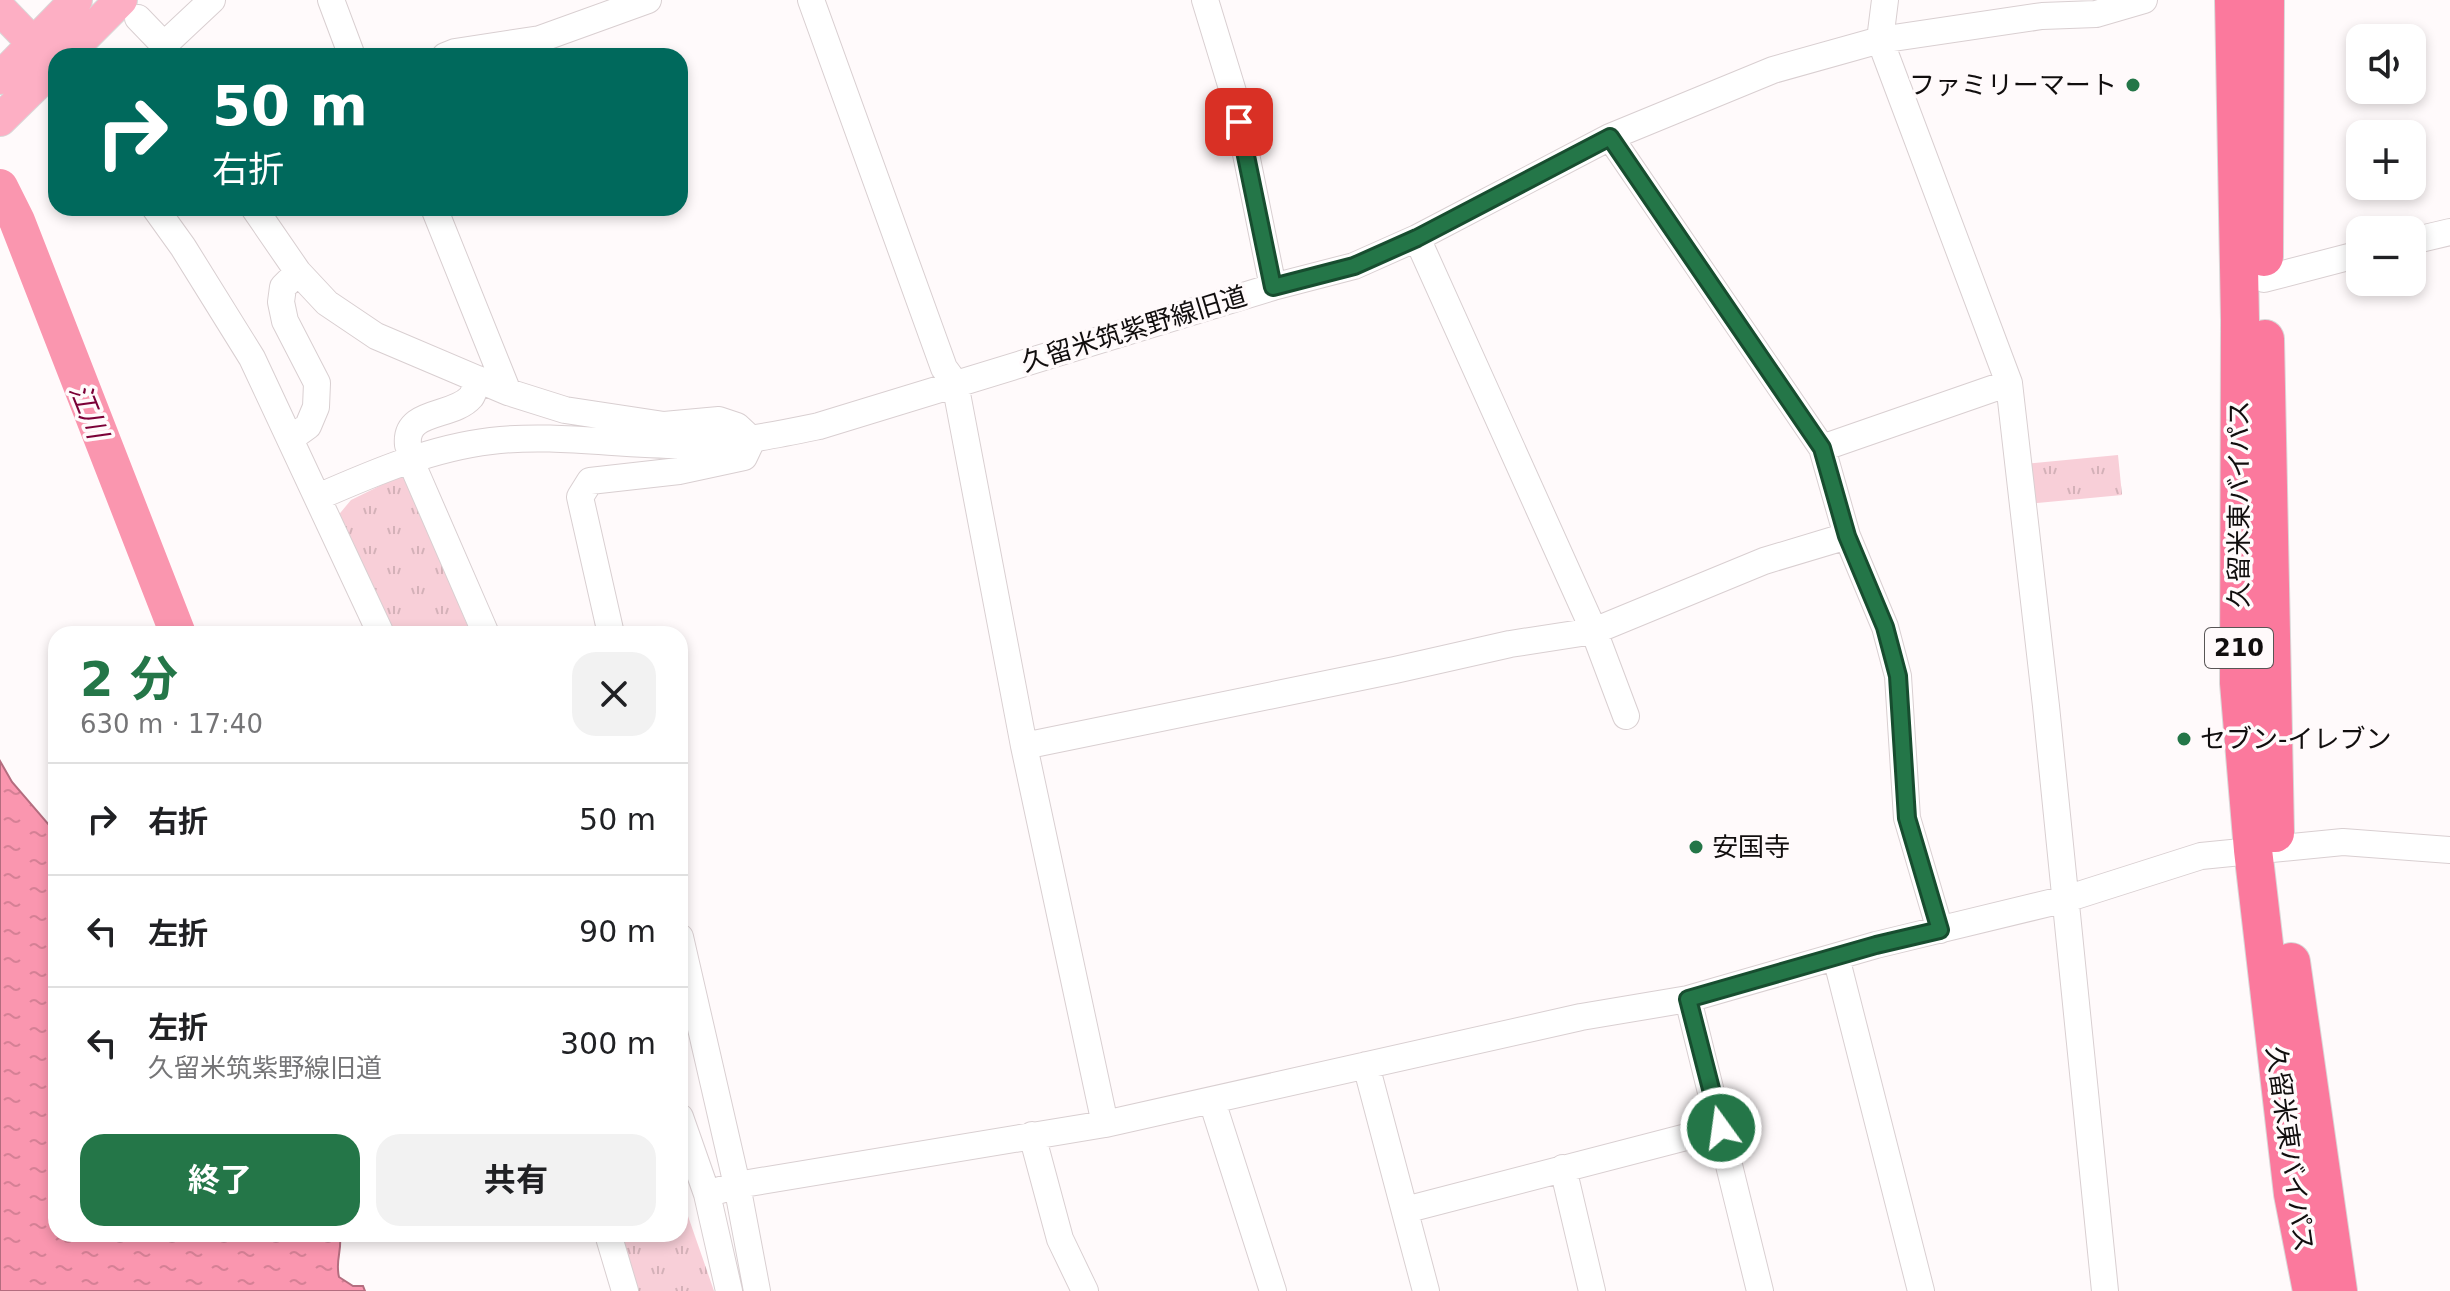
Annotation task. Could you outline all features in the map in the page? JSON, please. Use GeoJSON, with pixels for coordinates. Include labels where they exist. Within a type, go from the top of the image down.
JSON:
{"type":"FeatureCollection","features":[{"type":"Feature","properties":{"kind":"highway","name":"久留米東バイパス"},"geometry":{"type":"LineString","coordinates":[[2234,0],[2240,320],[2239,683],[2338,1291]]}},
{"type":"Feature","properties":{"kind":"highway","name":"久留米東バイパス"},"geometry":{"type":"LineString","coordinates":[[2265,0],[2264,850],[2293,1194],[2312,1291]]}},
{"type":"Feature","properties":{"kind":"main road"},"geometry":{"type":"LineString","coordinates":[[58,48],[76,0]]}},
{"type":"Feature","properties":{"kind":"main road"},"geometry":{"type":"LineString","coordinates":[[0,9],[48,56]]}},
{"type":"Feature","properties":{"kind":"main road"},"geometry":{"type":"LineString","coordinates":[[72,48],[129,9]]}},
{"type":"Feature","properties":{"kind":"main road"},"geometry":{"type":"LineString","coordinates":[[0,120],[12,80],[48,63]]}},
{"type":"Feature","properties":{"kind":"street"},"geometry":{"type":"LineString","coordinates":[[170,48],[212,0]]}},
{"type":"Feature","properties":{"kind":"street"},"geometry":{"type":"LineString","coordinates":[[331,0],[349,48]]}},
{"type":"Feature","properties":{"kind":"street"},"geometry":{"type":"LineString","coordinates":[[481,48],[540,39],[648,0]]}},
{"type":"Feature","properties":{"kind":"street"},"geometry":{"type":"LineString","coordinates":[[811,0],[944,368],[955,383],[1024,746],[1105,1124]]}},
{"type":"Feature","properties":{"kind":"street"},"geometry":{"type":"LineString","coordinates":[[1205,0],[1234,95],[1273,287]]}},
{"type":"Feature","properties":{"kind":"street"},"geometry":{"type":"LineString","coordinates":[[1885,0],[1880,40],[2009,383],[2066,899],[2105,1291]]}},
{"type":"Feature","properties":{"kind":"street","name":"久留米筑紫野線旧道"},"geometry":{"type":"LineString","coordinates":[[318,497],[432,453],[491,441],[542,438],[687,445],[752,440],[819,426],[1273,287],[1354,266],[1417,238],[1610,137],[1773,70],[1880,40],[2144,0]]}},
{"type":"Feature","properties":{"kind":"street"},"geometry":{"type":"LineString","coordinates":[[129,9],[164,48]]}},
{"type":"Feature","properties":{"kind":"street"},"geometry":{"type":"LineString","coordinates":[[1610,137],[1822,448],[1847,536],[1885,627],[1898,676],[1907,818],[1940,930]]}},
{"type":"Feature","properties":{"kind":"street"},"geometry":{"type":"LineString","coordinates":[[161,216],[252,358],[377,626]]}},
{"type":"Feature","properties":{"kind":"street"},"geometry":{"type":"LineString","coordinates":[[260,216],[298,272],[327,303],[376,336],[508,392],[565,410],[664,425],[719,420],[737,426],[752,440],[744,457],[679,471],[590,481],[580,497],[609,626]]}},
{"type":"Feature","properties":{"kind":"street"},"geometry":{"type":"LineString","coordinates":[[437,216],[508,392]]}},
{"type":"Feature","properties":{"kind":"street"},"geometry":{"type":"LineString","coordinates":[[2426,238],[2450,232]]}},
{"type":"Feature","properties":{"kind":"street"},"geometry":{"type":"LineString","coordinates":[[1417,238],[1594,631],[1626,716]]}},
{"type":"Feature","properties":{"kind":"street"},"geometry":{"type":"LineString","coordinates":[[2264,279],[2346,258]]}},
{"type":"Feature","properties":{"kind":"street"},"geometry":{"type":"LineString","coordinates":[[290,439],[308,426],[316,407],[317,383],[285,321],[281,302],[283,287],[298,272]]}},
{"type":"Feature","properties":{"kind":"street"},"geometry":{"type":"LineString","coordinates":[[408,445],[407,433],[412,425],[471,397],[478,379]]}},
{"type":"Feature","properties":{"kind":"street"},"geometry":{"type":"LineString","coordinates":[[1822,448],[2009,383]]}},
{"type":"Feature","properties":{"kind":"street"},"geometry":{"type":"LineString","coordinates":[[416,473],[483,626]]}},
{"type":"Feature","properties":{"kind":"street"},"geometry":{"type":"LineString","coordinates":[[1024,746],[1510,644],[1594,631],[1764,561],[1847,536]]}},
{"type":"Feature","properties":{"kind":"street"},"geometry":{"type":"LineString","coordinates":[[707,1194],[737,1185],[1105,1124],[1581,1017],[1688,999],[1876,945],[2066,899],[2201,856],[2343,842],[2450,850]]}},
{"type":"Feature","properties":{"kind":"street"},"geometry":{"type":"LineString","coordinates":[[1836,957],[1921,1291]]}},
{"type":"Feature","properties":{"kind":"street"},"geometry":{"type":"LineString","coordinates":[[688,972],[737,1185],[757,1291]]}},
{"type":"Feature","properties":{"kind":"street"},"geometry":{"type":"LineString","coordinates":[[1688,999],[1760,1291]]}},
{"type":"Feature","properties":{"kind":"street"},"geometry":{"type":"LineString","coordinates":[[1366,1065],[1426,1291]]}},
{"type":"Feature","properties":{"kind":"street"},"geometry":{"type":"LineString","coordinates":[[1212,1101],[1273,1291]]}},
{"type":"Feature","properties":{"kind":"street"},"geometry":{"type":"LineString","coordinates":[[1405,1210],[1721,1128]]}},
{"type":"Feature","properties":{"kind":"street"},"geometry":{"type":"LineString","coordinates":[[1032,1135],[1075,1287]]}},
{"type":"Feature","properties":{"kind":"street"},"geometry":{"type":"LineString","coordinates":[[688,1140],[707,1194],[729,1291]]}},
{"type":"Feature","properties":{"kind":"street"},"geometry":{"type":"LineString","coordinates":[[1563,1168],[1592,1291]]}},
{"type":"Feature","properties":{"kind":"street"},"geometry":{"type":"LineString","coordinates":[[610,1242],[625,1291]]}},
{"type":"Feature","properties":{"kind":"green space"},"geometry":{"type":"Polygon","coordinates":[[[2118,455],[2122,495],[2027,504],[2023,464],[2118,455]]]}},
{"type":"Feature","properties":{"kind":"green space"},"geometry":{"type":"Polygon","coordinates":[[[404,474],[468,626],[390,626],[336,518],[351,500],[404,474]]]}},
{"type":"Feature","properties":{"kind":"green space"},"geometry":{"type":"Polygon","coordinates":[[[688,1216],[714,1291],[636,1291],[621,1242],[688,1242],[688,1216]]]}},
{"type":"Feature","properties":{"kind":"water"},"geometry":{"type":"Polygon","coordinates":[[[0,761],[12,782],[48,824],[48,1242],[340,1242],[339,1277],[353,1286],[363,1286],[365,1291],[0,1291],[0,761]]]}},
{"type":"Feature","properties":{"kind":"waterway","name":"江川"},"geometry":{"type":"LineString","coordinates":[[0,187],[17,221],[175,626]]}},
{"type":"Feature","properties":{"kind":"place","name":"ファミリーマート"},"geometry":{"type":"Point","coordinates":[2133,85]}},
{"type":"Feature","properties":{"kind":"place","name":"セブン-イレブン"},"geometry":{"type":"Point","coordinates":[2184,739]}},
{"type":"Feature","properties":{"kind":"place","name":"安国寺"},"geometry":{"type":"Point","coordinates":[1696,847]}},
{"type":"Feature","properties":{"kind":"route"},"geometry":{"type":"LineString","coordinates":[[1239,122],[1273,287],[1354,266],[1417,238],[1610,137],[1822,448],[1847,536],[1885,627],[1898,676],[1907,818],[1940,930],[1876,945],[1688,999],[1721,1128]]}}]}
